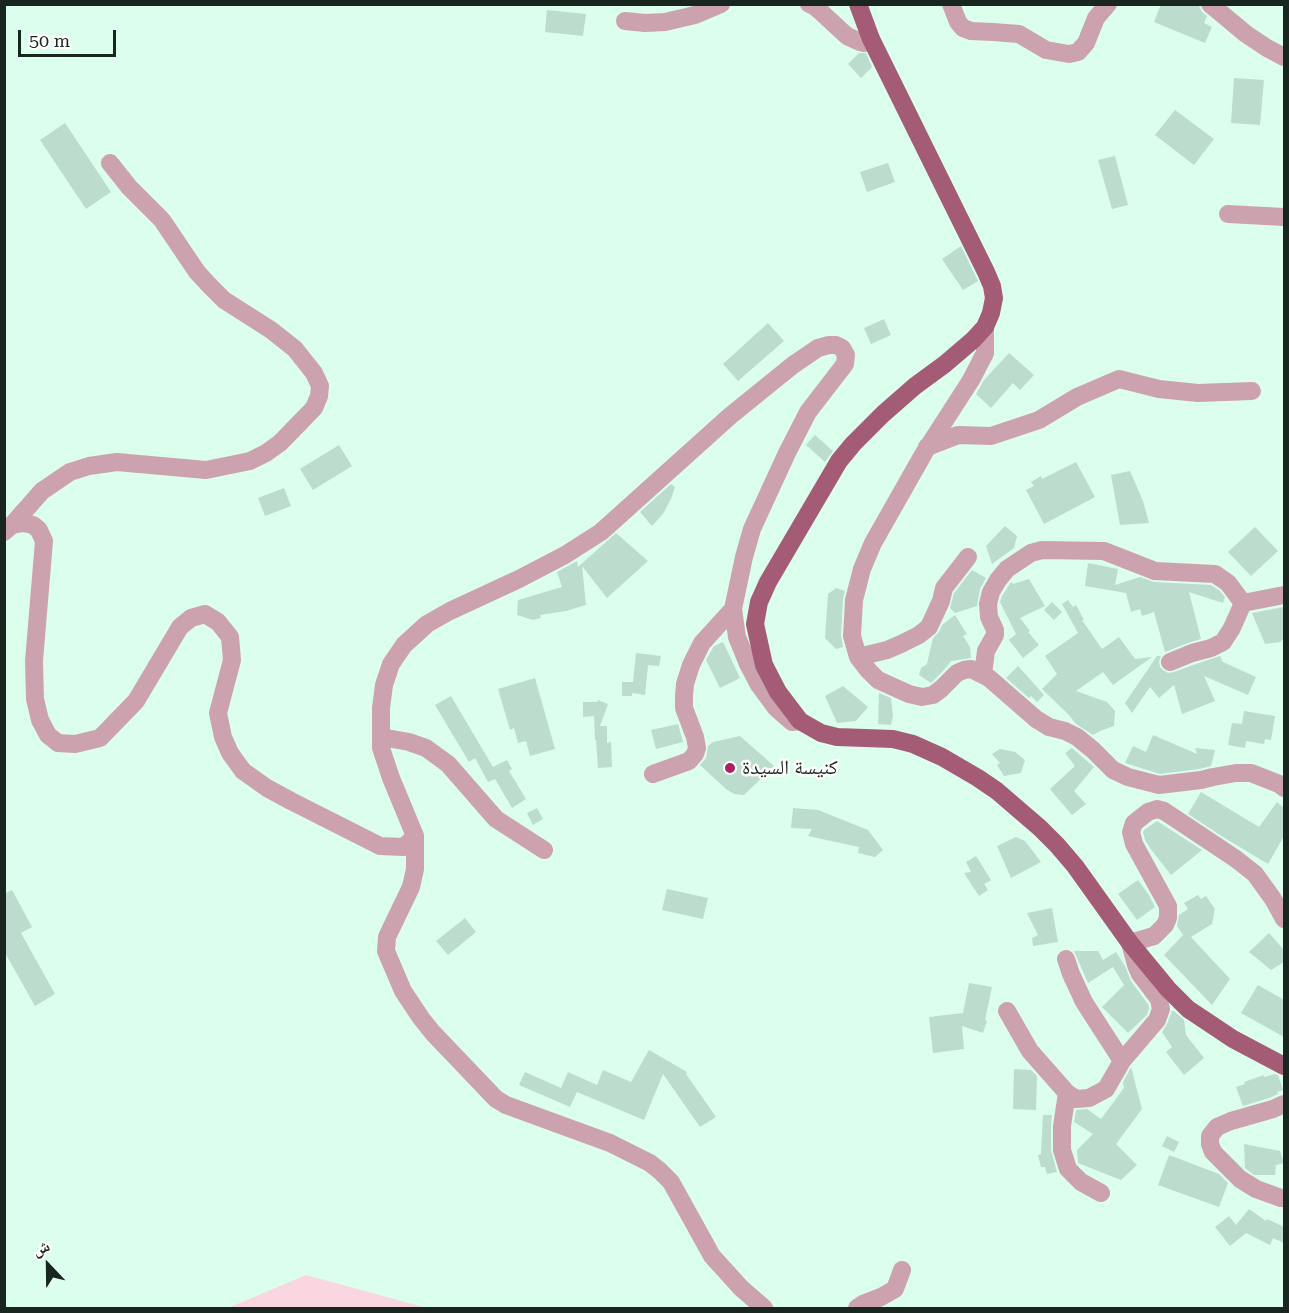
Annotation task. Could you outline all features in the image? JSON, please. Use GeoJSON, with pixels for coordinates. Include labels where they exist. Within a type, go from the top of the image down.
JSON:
{"type":"FeatureCollection","features":[{"type":"Feature","properties":{"kind":"main road"},"geometry":{"type":"LineString","coordinates":[[858,4],[871,39],[992,286],[993,306],[985,327],[973,340],[883,414],[839,461],[768,582],[759,602],[755,624],[764,665],[778,692],[800,721],[821,733],[837,737],[893,740],[913,744],[942,757],[997,791],[1057,845],[1075,866],[1130,943],[1168,989],[1188,1009],[1233,1039],[1284,1066]]}},
{"type":"Feature","properties":{"kind":"street"},"geometry":{"type":"LineString","coordinates":[[625,21],[665,22],[695,15],[721,4]]}},
{"type":"Feature","properties":{"kind":"street"},"geometry":{"type":"LineString","coordinates":[[809,4],[848,36],[860,42],[871,39]]}},
{"type":"Feature","properties":{"kind":"street"},"geometry":{"type":"LineString","coordinates":[[951,4],[958,22],[971,32],[1019,34],[1046,50],[1069,54],[1078,52],[1086,43],[1096,18],[1108,4]]}},
{"type":"Feature","properties":{"kind":"street"},"geometry":{"type":"LineString","coordinates":[[1210,4],[1246,34],[1284,57]]}},
{"type":"Feature","properties":{"kind":"street"},"geometry":{"type":"LineString","coordinates":[[8,529],[42,491],[70,472],[89,466],[117,462],[206,470],[249,461],[266,453],[279,443],[314,408],[319,396],[320,386],[314,373],[295,349],[271,330],[224,300],[210,286],[197,272],[162,220],[129,187],[110,163]]}},
{"type":"Feature","properties":{"kind":"street"},"geometry":{"type":"LineString","coordinates":[[1228,214],[1284,218]]}},
{"type":"Feature","properties":{"kind":"street"},"geometry":{"type":"LineString","coordinates":[[985,327],[985,353],[971,380],[927,447],[873,543],[862,569],[854,600],[852,636],[858,657],[878,680],[918,696],[933,694],[957,673],[964,670],[971,669],[983,674],[1036,719],[1049,727],[1077,737],[1113,770],[1128,777],[1159,785],[1251,773],[1280,784],[1284,788]]}},
{"type":"Feature","properties":{"kind":"street"},"geometry":{"type":"LineString","coordinates":[[764,1308],[741,1288],[712,1256],[671,1182],[660,1171],[650,1163],[610,1143],[506,1105],[496,1099],[433,1033],[403,991],[386,951],[387,937],[411,887],[415,869],[415,836],[381,748],[381,708],[384,685],[391,664],[404,645],[427,624],[450,610],[519,579],[565,555],[601,532],[730,416],[793,364],[818,348],[836,345],[842,348],[846,355],[845,364],[808,412],[752,529],[733,609],[737,637],[759,685],[776,708],[792,722],[800,721]]}},
{"type":"Feature","properties":{"kind":"street"},"geometry":{"type":"LineString","coordinates":[[927,447],[958,435],[991,436],[1039,420],[1077,397],[1119,379],[1159,389],[1198,393],[1252,391]]}},
{"type":"Feature","properties":{"kind":"street"},"geometry":{"type":"LineString","coordinates":[[8,529],[23,523],[33,525],[39,530],[44,542],[34,662],[35,699],[39,720],[48,735],[58,743],[75,744],[100,738],[136,700],[180,627],[191,618],[205,614],[219,622],[230,637],[232,660],[218,713],[223,737],[230,753],[243,771],[275,793],[380,846],[404,847],[415,836]]}},
{"type":"Feature","properties":{"kind":"street"},"geometry":{"type":"LineString","coordinates":[[983,674],[986,651],[995,635],[989,617],[988,604],[991,592],[1007,569],[1031,553],[1042,550],[1104,551],[1155,571],[1215,574],[1228,583],[1243,603]]}},
{"type":"Feature","properties":{"kind":"street"},"geometry":{"type":"LineString","coordinates":[[858,657],[887,650],[919,635],[929,627],[941,601],[944,588],[968,557]]}},
{"type":"Feature","properties":{"kind":"street"},"geometry":{"type":"LineString","coordinates":[[1243,603],[1284,595]]}},
{"type":"Feature","properties":{"kind":"street"},"geometry":{"type":"LineString","coordinates":[[1170,662],[1223,642],[1243,603]]}},
{"type":"Feature","properties":{"kind":"street"},"geometry":{"type":"LineString","coordinates":[[653,774],[688,762],[695,754],[697,748],[695,737],[684,708],[685,684],[702,643],[733,609]]}},
{"type":"Feature","properties":{"kind":"street"},"geometry":{"type":"LineString","coordinates":[[381,737],[426,748],[448,764],[496,819],[544,850]]}},
{"type":"Feature","properties":{"kind":"street"},"geometry":{"type":"LineString","coordinates":[[1008,1011],[1030,1051],[1067,1092],[1076,1099],[1089,1098],[1106,1089],[1122,1061],[1157,1020],[1161,1009],[1159,999],[1140,974],[1130,943],[1154,936],[1165,925],[1168,918],[1168,906],[1134,844],[1131,832],[1134,823],[1148,812],[1157,809],[1164,811],[1209,840],[1255,874],[1273,898],[1284,919]]}},
{"type":"Feature","properties":{"kind":"street"},"geometry":{"type":"LineString","coordinates":[[1066,959],[1084,1002],[1122,1061]]}},
{"type":"Feature","properties":{"kind":"street"},"geometry":{"type":"LineString","coordinates":[[1067,1092],[1062,1126],[1062,1150],[1068,1169],[1081,1182],[1101,1193]]}},
{"type":"Feature","properties":{"kind":"street"},"geometry":{"type":"LineString","coordinates":[[1284,1104],[1217,1127],[1210,1136],[1213,1152],[1240,1179],[1256,1189],[1284,1198]]}},
{"type":"Feature","properties":{"kind":"street"},"geometry":{"type":"LineString","coordinates":[[856,1308],[895,1289],[902,1270]]}},
{"type":"Feature","properties":{"kind":"shaded area"},"geometry":{"type":"Polygon","coordinates":[[[306,1275],[427,1308],[228,1308],[306,1275]]]}},
{"type":"Feature","properties":{"kind":"building"},"geometry":{"type":"Polygon","coordinates":[[[1161,4],[1199,6],[1207,16],[1204,23],[1212,27],[1205,43],[1154,22],[1161,4]]]}},
{"type":"Feature","properties":{"kind":"building"},"geometry":{"type":"Polygon","coordinates":[[[547,10],[586,14],[583,36],[545,32],[547,10]]]}},
{"type":"Feature","properties":{"kind":"building"},"geometry":{"type":"Polygon","coordinates":[[[859,53],[866,53],[872,67],[861,78],[848,64],[859,53]]]}},
{"type":"Feature","properties":{"kind":"building"},"geometry":{"type":"Polygon","coordinates":[[[1234,78],[1264,80],[1260,125],[1231,123],[1234,78]]]}},
{"type":"Feature","properties":{"kind":"building"},"geometry":{"type":"Polygon","coordinates":[[[1175,110],[1214,139],[1194,165],[1155,135],[1175,110]]]}},
{"type":"Feature","properties":{"kind":"building"},"geometry":{"type":"Polygon","coordinates":[[[65,123],[111,192],[86,209],[40,140],[65,123]]]}},
{"type":"Feature","properties":{"kind":"building"},"geometry":{"type":"Polygon","coordinates":[[[1115,156],[1128,205],[1112,209],[1098,160],[1115,156]]]}},
{"type":"Feature","properties":{"kind":"building"},"geometry":{"type":"Polygon","coordinates":[[[888,163],[895,182],[867,192],[860,172],[888,163]]]}},
{"type":"Feature","properties":{"kind":"building"},"geometry":{"type":"Polygon","coordinates":[[[961,246],[978,281],[963,290],[942,259],[961,246]]]}},
{"type":"Feature","properties":{"kind":"building"},"geometry":{"type":"Polygon","coordinates":[[[884,319],[891,335],[871,344],[864,328],[884,319]]]}},
{"type":"Feature","properties":{"kind":"building"},"geometry":{"type":"Polygon","coordinates":[[[768,323],[784,341],[738,381],[723,364],[768,323]]]}},
{"type":"Feature","properties":{"kind":"building"},"geometry":{"type":"Polygon","coordinates":[[[1009,353],[1034,375],[1020,390],[1013,383],[991,408],[976,394],[984,380],[1009,353]]]}},
{"type":"Feature","properties":{"kind":"building"},"geometry":{"type":"Polygon","coordinates":[[[815,435],[833,451],[825,462],[806,445],[815,435]]]}},
{"type":"Feature","properties":{"kind":"building"},"geometry":{"type":"Polygon","coordinates":[[[339,445],[352,466],[313,490],[300,469],[339,445]]]}},
{"type":"Feature","properties":{"kind":"building"},"geometry":{"type":"Polygon","coordinates":[[[1076,462],[1095,497],[1044,524],[1026,490],[1034,486],[1031,482],[1041,476],[1042,479],[1076,462]]]}},
{"type":"Feature","properties":{"kind":"building"},"geometry":{"type":"Polygon","coordinates":[[[1130,471],[1143,501],[1149,523],[1120,525],[1111,475],[1130,471]]]}},
{"type":"Feature","properties":{"kind":"building"},"geometry":{"type":"Polygon","coordinates":[[[671,484],[675,487],[671,499],[663,514],[652,526],[640,512],[671,484]]]}},
{"type":"Feature","properties":{"kind":"building"},"geometry":{"type":"Polygon","coordinates":[[[284,488],[291,506],[265,516],[258,498],[284,488]]]}},
{"type":"Feature","properties":{"kind":"building"},"geometry":{"type":"Polygon","coordinates":[[[1005,526],[1017,536],[1014,548],[992,564],[986,546],[1005,526]]]}},
{"type":"Feature","properties":{"kind":"building"},"geometry":{"type":"Polygon","coordinates":[[[1255,527],[1278,551],[1251,576],[1228,552],[1255,527]]]}},
{"type":"Feature","properties":{"kind":"building"},"geometry":{"type":"Polygon","coordinates":[[[616,533],[648,561],[607,598],[582,566],[586,605],[540,615],[541,618],[533,620],[517,615],[518,600],[562,587],[557,572],[577,561],[578,567],[616,533]]]}},
{"type":"Feature","properties":{"kind":"building"},"geometry":{"type":"Polygon","coordinates":[[[1088,563],[1118,569],[1115,585],[1140,577],[1154,582],[1211,585],[1225,597],[1223,603],[1189,592],[1201,639],[1165,652],[1154,612],[1142,616],[1140,609],[1131,612],[1126,593],[1085,586],[1088,563]]]}},
{"type":"Feature","properties":{"kind":"building"},"geometry":{"type":"Polygon","coordinates":[[[972,570],[986,578],[980,589],[977,606],[955,613],[950,608],[954,593],[972,570]]]}},
{"type":"Feature","properties":{"kind":"building"},"geometry":{"type":"Polygon","coordinates":[[[1029,579],[1045,606],[1020,618],[1039,645],[1023,658],[1009,640],[1016,634],[1000,602],[1011,582],[1013,584],[1029,579]]]}},
{"type":"Feature","properties":{"kind":"building"},"geometry":{"type":"Polygon","coordinates":[[[836,588],[845,591],[841,635],[843,647],[836,649],[825,638],[828,594],[836,588]]]}},
{"type":"Feature","properties":{"kind":"building"},"geometry":{"type":"Polygon","coordinates":[[[1068,600],[1073,607],[1076,605],[1084,620],[1082,620],[1102,649],[1119,637],[1135,659],[1152,657],[1113,685],[1103,672],[1076,691],[1107,702],[1115,711],[1114,726],[1093,735],[1076,724],[1042,689],[1057,674],[1045,656],[1078,633],[1062,604],[1068,600]]]}},
{"type":"Feature","properties":{"kind":"building"},"geometry":{"type":"Polygon","coordinates":[[[1052,602],[1062,612],[1054,620],[1044,610],[1052,602]]]}},
{"type":"Feature","properties":{"kind":"building"},"geometry":{"type":"Polygon","coordinates":[[[1283,607],[1284,638],[1280,642],[1265,644],[1252,613],[1283,607]]]}},
{"type":"Feature","properties":{"kind":"building"},"geometry":{"type":"Polygon","coordinates":[[[955,615],[967,634],[963,636],[970,647],[971,658],[951,661],[931,683],[919,675],[921,668],[927,664],[933,638],[942,625],[955,615]]]}},
{"type":"Feature","properties":{"kind":"building"},"geometry":{"type":"Polygon","coordinates":[[[723,642],[740,678],[720,688],[706,660],[714,646],[723,642]]]}},
{"type":"Feature","properties":{"kind":"building"},"geometry":{"type":"Polygon","coordinates":[[[636,653],[661,656],[659,666],[648,665],[645,695],[632,693],[632,696],[622,696],[622,682],[633,682],[636,653]]]}},
{"type":"Feature","properties":{"kind":"building"},"geometry":{"type":"Polygon","coordinates":[[[1157,656],[1161,656],[1160,667],[1168,673],[1220,656],[1223,662],[1256,677],[1248,695],[1204,676],[1215,701],[1182,714],[1174,685],[1159,698],[1150,687],[1132,713],[1125,703],[1157,656]]]}},
{"type":"Feature","properties":{"kind":"building"},"geometry":{"type":"Polygon","coordinates":[[[1018,666],[1044,695],[1037,702],[1006,678],[1018,666]]]}},
{"type":"Feature","properties":{"kind":"building"},"geometry":{"type":"Polygon","coordinates":[[[535,678],[555,749],[530,756],[526,741],[518,743],[514,728],[510,730],[498,689],[535,678]]]}},
{"type":"Feature","properties":{"kind":"building"},"geometry":{"type":"Polygon","coordinates":[[[843,686],[868,707],[856,721],[837,723],[825,696],[843,686]]]}},
{"type":"Feature","properties":{"kind":"building"},"geometry":{"type":"Polygon","coordinates":[[[879,693],[891,698],[893,716],[891,725],[878,724],[879,693]]]}},
{"type":"Feature","properties":{"kind":"building"},"geometry":{"type":"Polygon","coordinates":[[[451,696],[493,767],[507,760],[512,769],[509,771],[526,799],[512,808],[495,779],[488,782],[475,758],[469,762],[435,705],[451,696]]]}},
{"type":"Feature","properties":{"kind":"building"},"geometry":{"type":"Polygon","coordinates":[[[598,700],[608,704],[600,726],[607,726],[607,743],[611,742],[612,767],[598,768],[594,716],[583,717],[583,702],[597,702],[598,700]]]}},
{"type":"Feature","properties":{"kind":"building"},"geometry":{"type":"Polygon","coordinates":[[[1244,711],[1275,716],[1271,740],[1265,739],[1264,744],[1246,741],[1245,748],[1228,745],[1232,723],[1242,724],[1244,711]]]}},
{"type":"Feature","properties":{"kind":"building"},"geometry":{"type":"Polygon","coordinates":[[[678,724],[683,742],[656,749],[651,730],[678,724]]]}},
{"type":"Feature","properties":{"kind":"building"},"geometry":{"type":"Polygon","coordinates":[[[1153,735],[1197,754],[1195,748],[1215,750],[1211,766],[1160,774],[1125,763],[1133,746],[1146,752],[1153,735]]]}},
{"type":"Feature","properties":{"kind":"building"},"geometry":{"type":"Polygon","coordinates":[[[740,736],[774,766],[744,795],[734,794],[726,789],[700,765],[706,758],[708,746],[713,742],[740,736]]]}},
{"type":"Feature","properties":{"kind":"building"},"geometry":{"type":"Polygon","coordinates":[[[1072,748],[1094,767],[1074,791],[1086,804],[1072,815],[1050,789],[1075,766],[1065,753],[1072,748]]]}},
{"type":"Feature","properties":{"kind":"building"},"geometry":{"type":"Polygon","coordinates":[[[1000,749],[1015,752],[1025,760],[1021,773],[1004,776],[997,765],[1000,763],[992,754],[1000,749]]]}},
{"type":"Feature","properties":{"kind":"building"},"geometry":{"type":"Polygon","coordinates":[[[1201,792],[1259,827],[1277,802],[1284,808],[1284,836],[1268,864],[1188,814],[1201,792]]]}},
{"type":"Feature","properties":{"kind":"building"},"geometry":{"type":"Polygon","coordinates":[[[537,808],[543,819],[533,825],[527,813],[537,808]]]}},
{"type":"Feature","properties":{"kind":"building"},"geometry":{"type":"Polygon","coordinates":[[[793,808],[818,810],[868,830],[883,850],[875,857],[858,853],[859,847],[808,836],[812,829],[791,828],[793,808]]]}},
{"type":"Feature","properties":{"kind":"building"},"geometry":{"type":"Polygon","coordinates":[[[1157,821],[1202,850],[1171,875],[1145,840],[1144,830],[1157,821]]]}},
{"type":"Feature","properties":{"kind":"building"},"geometry":{"type":"Polygon","coordinates":[[[1016,837],[1025,841],[1041,862],[1011,878],[997,846],[1016,837]]]}},
{"type":"Feature","properties":{"kind":"building"},"geometry":{"type":"Polygon","coordinates":[[[976,856],[991,880],[984,884],[988,890],[979,896],[964,873],[971,872],[966,862],[976,856]]]}},
{"type":"Feature","properties":{"kind":"building"},"geometry":{"type":"Polygon","coordinates":[[[1138,880],[1155,907],[1137,920],[1118,894],[1138,880]]]}},
{"type":"Feature","properties":{"kind":"building"},"geometry":{"type":"Polygon","coordinates":[[[667,889],[708,898],[703,919],[662,910],[667,889]]]}},
{"type":"Feature","properties":{"kind":"building"},"geometry":{"type":"Polygon","coordinates":[[[12,890],[32,927],[21,933],[55,994],[35,1006],[4,951],[4,894],[12,890]]]}},
{"type":"Feature","properties":{"kind":"building"},"geometry":{"type":"Polygon","coordinates":[[[1198,895],[1201,899],[1206,896],[1215,909],[1212,924],[1191,937],[1230,979],[1212,1005],[1164,955],[1183,935],[1177,926],[1179,915],[1188,909],[1184,903],[1198,895]]]}},
{"type":"Feature","properties":{"kind":"building"},"geometry":{"type":"Polygon","coordinates":[[[1052,908],[1058,942],[1033,946],[1032,938],[1038,935],[1027,913],[1052,908]]]}},
{"type":"Feature","properties":{"kind":"building"},"geometry":{"type":"Polygon","coordinates":[[[465,918],[476,932],[448,955],[436,941],[465,918]]]}},
{"type":"Feature","properties":{"kind":"building"},"geometry":{"type":"Polygon","coordinates":[[[1269,933],[1284,950],[1284,962],[1271,970],[1249,952],[1269,933]]]}},
{"type":"Feature","properties":{"kind":"building"},"geometry":{"type":"Polygon","coordinates":[[[1074,951],[1098,951],[1103,960],[1116,952],[1131,981],[1149,1008],[1147,1015],[1128,1033],[1102,1007],[1124,985],[1113,967],[1088,983],[1074,951]]]}},
{"type":"Feature","properties":{"kind":"building"},"geometry":{"type":"Polygon","coordinates":[[[969,983],[992,987],[983,1033],[962,1026],[964,1049],[933,1053],[929,1017],[963,1013],[969,983]]]}},
{"type":"Feature","properties":{"kind":"building"},"geometry":{"type":"Polygon","coordinates":[[[1258,985],[1284,1000],[1284,1037],[1241,1013],[1258,985]]]}},
{"type":"Feature","properties":{"kind":"building"},"geometry":{"type":"Polygon","coordinates":[[[1172,1011],[1184,1020],[1186,1035],[1204,1058],[1184,1075],[1166,1052],[1172,1047],[1162,1032],[1172,1011]]]}},
{"type":"Feature","properties":{"kind":"building"},"geometry":{"type":"Polygon","coordinates":[[[649,1050],[687,1072],[686,1074],[716,1117],[700,1127],[663,1074],[644,1120],[577,1092],[570,1107],[519,1085],[525,1072],[561,1088],[568,1072],[597,1085],[603,1070],[631,1082],[649,1050]]]}},
{"type":"Feature","properties":{"kind":"building"},"geometry":{"type":"Polygon","coordinates":[[[1131,1067],[1142,1109],[1116,1144],[1137,1165],[1121,1180],[1078,1163],[1077,1150],[1093,1134],[1074,1122],[1076,1110],[1087,1109],[1101,1119],[1124,1088],[1123,1082],[1131,1067]]]}},
{"type":"Feature","properties":{"kind":"building"},"geometry":{"type":"Polygon","coordinates":[[[1014,1069],[1031,1070],[1037,1076],[1036,1110],[1013,1109],[1014,1069]]]}},
{"type":"Feature","properties":{"kind":"building"},"geometry":{"type":"Polygon","coordinates":[[[1264,1075],[1264,1077],[1278,1075],[1283,1090],[1269,1098],[1243,1106],[1236,1087],[1264,1075]]]}},
{"type":"Feature","properties":{"kind":"building"},"geometry":{"type":"Polygon","coordinates":[[[1043,1115],[1052,1115],[1051,1150],[1057,1172],[1047,1174],[1045,1167],[1041,1167],[1038,1155],[1041,1154],[1043,1115]]]}},
{"type":"Feature","properties":{"kind":"building"},"geometry":{"type":"Polygon","coordinates":[[[1167,1136],[1179,1142],[1174,1152],[1162,1146],[1167,1136]]]}},
{"type":"Feature","properties":{"kind":"building"},"geometry":{"type":"Polygon","coordinates":[[[1244,1144],[1280,1151],[1284,1163],[1276,1165],[1275,1175],[1254,1175],[1245,1168],[1244,1144]]]}},
{"type":"Feature","properties":{"kind":"building"},"geometry":{"type":"Polygon","coordinates":[[[1169,1155],[1219,1174],[1228,1183],[1219,1207],[1158,1185],[1169,1155]]]}},
{"type":"Feature","properties":{"kind":"building"},"geometry":{"type":"Polygon","coordinates":[[[1249,1209],[1266,1221],[1267,1219],[1284,1227],[1284,1243],[1273,1238],[1270,1245],[1246,1233],[1230,1246],[1215,1227],[1229,1216],[1236,1225],[1249,1209]]]}},
{"type":"Feature","properties":{"kind":"place","name":"كنيسة السيدة"},"geometry":{"type":"Point","coordinates":[730,768]}}]}
